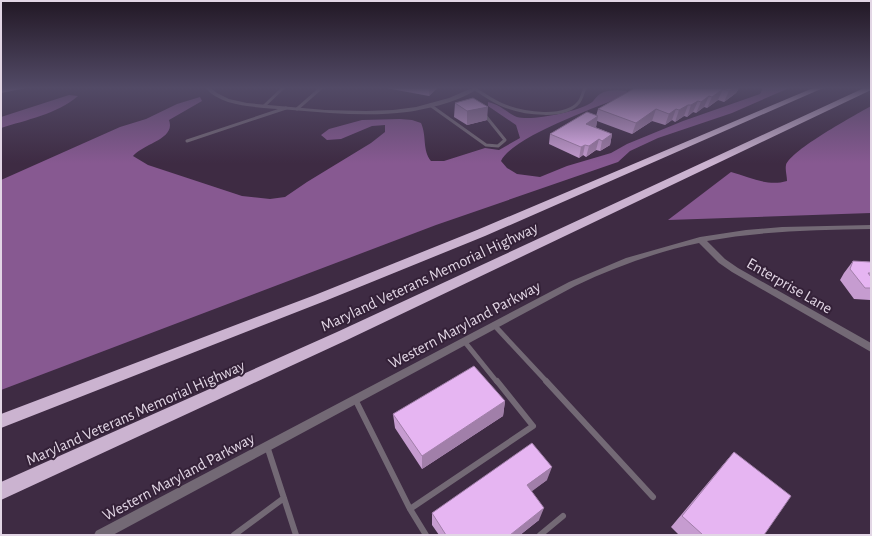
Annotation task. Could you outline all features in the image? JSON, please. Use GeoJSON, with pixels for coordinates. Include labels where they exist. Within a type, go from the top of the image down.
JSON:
{"type":"FeatureCollection","features":[{"type":"Feature","properties":{"kind":"highway","name":"Maryland Veterans Memorial Highway"},"geometry":{"type":"LineString","coordinates":[[1,421],[313,301],[437,251],[760,113]]}},
{"type":"Feature","properties":{"kind":"highway","name":"Maryland Veterans Memorial Highway"},"geometry":{"type":"LineString","coordinates":[[1,491],[342,336],[817,113]]}},
{"type":"Feature","properties":{"kind":"street","name":"Western Maryland Parkway"},"geometry":{"type":"LineString","coordinates":[[100,535],[494,325],[607,267],[669,246],[700,239],[763,231],[871,227]]}},
{"type":"Feature","properties":{"kind":"street","name":"Enterprise Lane"},"geometry":{"type":"LineString","coordinates":[[700,239],[722,261],[735,270],[871,348]]}},
{"type":"Feature","properties":{"kind":"lane"},"geometry":{"type":"LineString","coordinates":[[187,140],[270,113]]}},
{"type":"Feature","properties":{"kind":"lane"},"geometry":{"type":"LineString","coordinates":[[441,113],[486,145],[493,147],[502,144],[505,140],[504,137],[493,125],[491,119],[482,113]]}},
{"type":"Feature","properties":{"kind":"lane"},"geometry":{"type":"LineString","coordinates":[[494,325],[652,497]]}},
{"type":"Feature","properties":{"kind":"lane"},"geometry":{"type":"LineString","coordinates":[[410,509],[533,426],[464,341]]}},
{"type":"Feature","properties":{"kind":"lane"},"geometry":{"type":"LineString","coordinates":[[355,399],[410,509],[426,535]]}},
{"type":"Feature","properties":{"kind":"lane"},"geometry":{"type":"LineString","coordinates":[[267,446],[296,535]]}},
{"type":"Feature","properties":{"kind":"lane"},"geometry":{"type":"LineString","coordinates":[[234,535],[284,498]]}},
{"type":"Feature","properties":{"kind":"lane"},"geometry":{"type":"LineString","coordinates":[[540,535],[563,516]]}},
{"type":"Feature","properties":{"kind":"shaded area"},"geometry":{"type":"Polygon","coordinates":[[[13,113],[48,113],[1,128],[1,117],[13,113]]]}},
{"type":"Feature","properties":{"kind":"shaded area"},"geometry":{"type":"Polygon","coordinates":[[[158,113],[181,113],[169,120],[170,126],[168,132],[164,136],[133,156],[148,165],[242,196],[270,199],[285,197],[371,143],[385,132],[385,125],[372,126],[341,139],[327,140],[321,135],[329,129],[362,120],[400,119],[412,120],[421,123],[428,157],[431,161],[444,161],[485,148],[499,150],[520,138],[516,125],[498,113],[509,113],[517,117],[533,118],[562,113],[581,113],[521,142],[508,152],[501,161],[507,168],[517,174],[540,177],[567,166],[611,153],[627,144],[706,113],[732,113],[658,138],[630,151],[618,162],[436,225],[1,390],[1,180],[120,127],[146,119],[158,113]]]}},
{"type":"Feature","properties":{"kind":"shaded area"},"geometry":{"type":"Polygon","coordinates":[[[859,113],[871,113],[871,213],[668,220],[731,172],[752,179],[772,183],[787,181],[786,165],[790,159],[824,133],[859,113]]]}},
{"type":"Feature","properties":{"kind":"building"},"geometry":{"type":"Polygon","coordinates":[[[585,113],[590,113],[598,116],[586,124],[612,134],[602,141],[599,139],[589,146],[585,145],[581,147],[550,134],[585,113]]]}},
{"type":"Feature","properties":{"kind":"building"},"geometry":{"type":"Polygon","coordinates":[[[609,113],[650,113],[636,123],[609,113]]]}},
{"type":"Feature","properties":{"kind":"building"},"geometry":{"type":"Polygon","coordinates":[[[853,261],[871,262],[871,273],[868,273],[871,277],[871,288],[865,288],[850,269],[853,261]]]}},
{"type":"Feature","properties":{"kind":"building"},"geometry":{"type":"Polygon","coordinates":[[[474,366],[505,401],[422,456],[393,414],[474,366]]]}},
{"type":"Feature","properties":{"kind":"building"},"geometry":{"type":"Polygon","coordinates":[[[532,443],[552,467],[527,485],[544,508],[510,535],[446,535],[432,513],[532,443]]]}},
{"type":"Feature","properties":{"kind":"building"},"geometry":{"type":"Polygon","coordinates":[[[734,452],[791,496],[764,535],[703,535],[682,516],[734,452]]]}}]}
